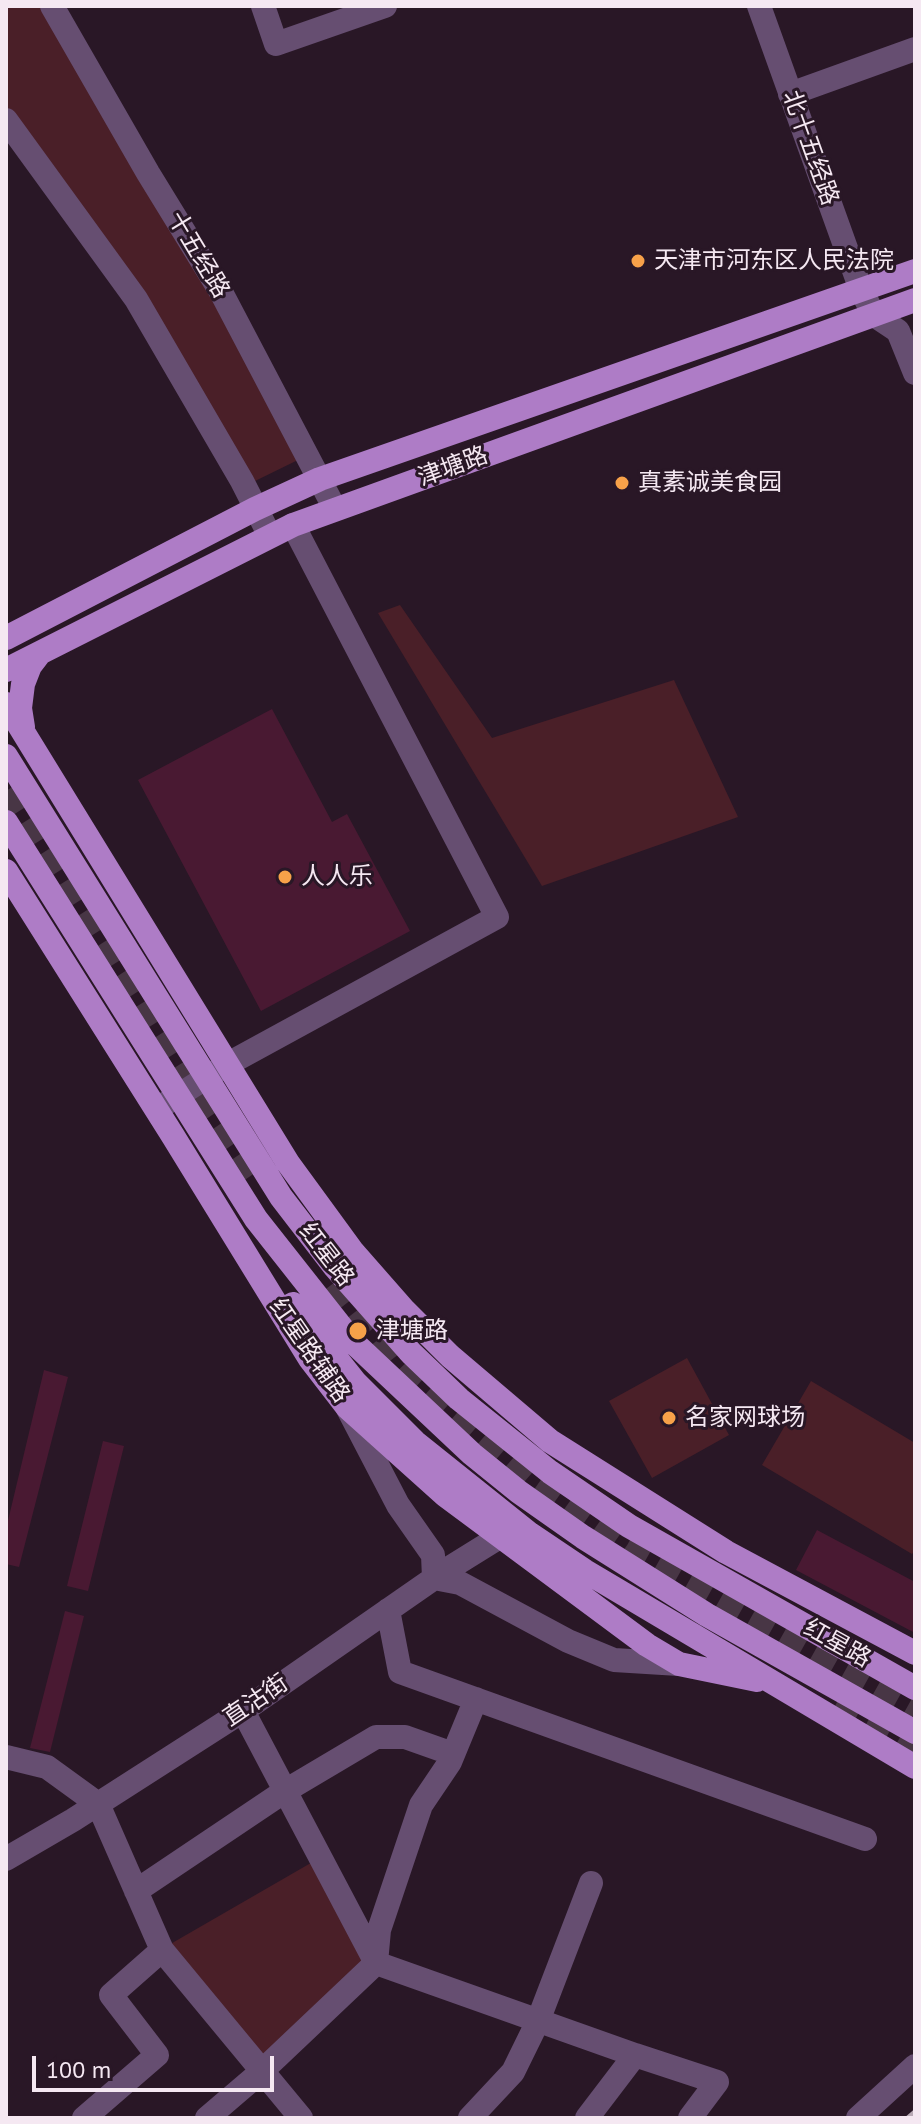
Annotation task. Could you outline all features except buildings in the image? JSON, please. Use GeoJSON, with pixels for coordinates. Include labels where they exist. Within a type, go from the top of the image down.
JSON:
{"type":"FeatureCollection","features":[{"type":"Feature","properties":{"kind":"main road","name":"津塘路"},"geometry":{"type":"LineString","coordinates":[[9,637],[255,509],[320,479],[915,271]]}},
{"type":"Feature","properties":{"kind":"main road","name":"津塘路"},"geometry":{"type":"LineString","coordinates":[[6,670],[293,525],[915,300]]}},
{"type":"Feature","properties":{"kind":"main road"},"geometry":{"type":"LineString","coordinates":[[27,738],[21,719],[21,692],[30,666],[41,651]]}},
{"type":"Feature","properties":{"kind":"main road"},"geometry":{"type":"LineString","coordinates":[[6,704],[288,1163],[353,1252],[403,1309],[450,1356],[550,1441],[726,1552],[915,1653]]}},
{"type":"Feature","properties":{"kind":"main road","name":"红星路"},"geometry":{"type":"LineString","coordinates":[[6,756],[281,1197],[362,1300],[411,1353],[459,1399],[539,1463],[629,1526],[915,1688]]}},
{"type":"Feature","properties":{"kind":"main road","name":"红星路"},"geometry":{"type":"LineString","coordinates":[[6,822],[256,1219],[353,1342],[472,1454],[583,1537],[707,1615],[915,1732]]}},
{"type":"Feature","properties":{"kind":"main road","name":"红星路辅路"},"geometry":{"type":"LineString","coordinates":[[6,871],[310,1359],[347,1407],[445,1495],[647,1645],[679,1664],[757,1680]]}},
{"type":"Feature","properties":{"kind":"main road"},"geometry":{"type":"LineString","coordinates":[[180,1065],[202,1080],[228,1087],[251,1104]]}},
{"type":"Feature","properties":{"kind":"main road"},"geometry":{"type":"LineString","coordinates":[[173,1136],[310,1328],[355,1382],[415,1442],[530,1534],[585,1571],[915,1767]]}},
{"type":"Feature","properties":{"kind":"street","name":"十五经路"},"geometry":{"type":"LineString","coordinates":[[52,6],[221,292],[335,509]]}},
{"type":"Feature","properties":{"kind":"street"},"geometry":{"type":"LineString","coordinates":[[263,6],[276,44],[385,6]]}},
{"type":"Feature","properties":{"kind":"street","name":"北十五经路"},"geometry":{"type":"LineString","coordinates":[[759,6],[861,290],[874,315],[898,331],[915,373]]}},
{"type":"Feature","properties":{"kind":"street"},"geometry":{"type":"LineString","coordinates":[[790,94],[915,49]]}},
{"type":"Feature","properties":{"kind":"street"},"geometry":{"type":"LineString","coordinates":[[6,120],[136,299],[242,481],[270,536]]}},
{"type":"Feature","properties":{"kind":"street"},"geometry":{"type":"LineString","coordinates":[[157,1109],[226,1065],[497,917],[293,525]]}},
{"type":"Feature","properties":{"kind":"street"},"geometry":{"type":"LineString","coordinates":[[347,1407],[398,1505],[433,1555],[434,1578],[460,1583],[568,1641],[614,1660],[679,1664]]}},
{"type":"Feature","properties":{"kind":"street","name":"直沽街"},"geometry":{"type":"LineString","coordinates":[[6,1859],[243,1711],[434,1578],[501,1536]]}},
{"type":"Feature","properties":{"kind":"street"},"geometry":{"type":"LineString","coordinates":[[388,1610],[400,1672],[865,1839]]}},
{"type":"Feature","properties":{"kind":"street"},"geometry":{"type":"LineString","coordinates":[[207,2118],[262,2071],[376,1963],[379,1930],[421,1805],[453,1754],[476,1699]]}},
{"type":"Feature","properties":{"kind":"street"},"geometry":{"type":"LineString","coordinates":[[243,1711],[376,1963],[717,2082],[690,2118]]}},
{"type":"Feature","properties":{"kind":"street"},"geometry":{"type":"LineString","coordinates":[[136,1891],[285,1791],[376,1737],[405,1737],[453,1754]]}},
{"type":"Feature","properties":{"kind":"street"},"geometry":{"type":"LineString","coordinates":[[6,1757],[47,1767],[98,1804],[162,1950],[301,2118]]}},
{"type":"Feature","properties":{"kind":"street"},"geometry":{"type":"LineString","coordinates":[[470,2118],[513,2072],[538,2021],[591,1883]]}},
{"type":"Feature","properties":{"kind":"street"},"geometry":{"type":"LineString","coordinates":[[84,2118],[157,2055],[111,1995],[162,1950]]}},
{"type":"Feature","properties":{"kind":"street"},"geometry":{"type":"LineString","coordinates":[[587,2118],[635,2055]]}},
{"type":"Feature","properties":{"kind":"street"},"geometry":{"type":"LineString","coordinates":[[858,2118],[915,2066]]}},
{"type":"Feature","properties":{"kind":"shaded area"},"geometry":{"type":"Polygon","coordinates":[[[6,6],[45,6],[302,458],[253,482],[142,291],[6,107],[6,6]]]}},
{"type":"Feature","properties":{"kind":"shaded area"},"geometry":{"type":"Polygon","coordinates":[[[400,605],[492,738],[674,680],[738,817],[542,886],[378,613],[400,605]]]}},
{"type":"Feature","properties":{"kind":"shaded area","name":"名家网球场"},"geometry":{"type":"Polygon","coordinates":[[[687,1358],[729,1435],[652,1478],[609,1401],[687,1358]]]}},
{"type":"Feature","properties":{"kind":"shaded area"},"geometry":{"type":"Polygon","coordinates":[[[811,1381],[915,1443],[915,1550],[912,1554],[762,1465],[811,1381]]]}},
{"type":"Feature","properties":{"kind":"shaded area"},"geometry":{"type":"Polygon","coordinates":[[[316,1860],[369,1960],[264,2060],[167,1946],[316,1860]]]}},
{"type":"Feature","properties":{"kind":"tunnel"},"geometry":{"type":"LineString","coordinates":[[6,791],[193,1085],[260,1182]]}},
{"type":"Feature","properties":{"kind":"tunnel"},"geometry":{"type":"LineString","coordinates":[[335,1282],[418,1384],[534,1484],[625,1549],[915,1712]]}},
{"type":"Feature","properties":{"kind":"tunnel"},"geometry":{"type":"LineString","coordinates":[[834,1708],[915,1750]]}},
{"type":"Feature","properties":{"kind":"railway"},"geometry":{"type":"LineString","coordinates":[[908,2118],[915,2112]]}},
{"type":"Feature","properties":{"kind":"place","name":"天津市河东区人民法院"},"geometry":{"type":"Point","coordinates":[638,261]}},
{"type":"Feature","properties":{"kind":"place","name":"真素诚美食园"},"geometry":{"type":"Point","coordinates":[622,483]}},
{"type":"Feature","properties":{"kind":"place","name":"人人乐"},"geometry":{"type":"Point","coordinates":[285,877]}},
{"type":"Feature","properties":{"kind":"place","name":"津塘路"},"geometry":{"type":"Point","coordinates":[358,1331]}},
{"type":"Feature","properties":{"kind":"place","name":"名家网球场"},"geometry":{"type":"Point","coordinates":[669,1418]}}]}
